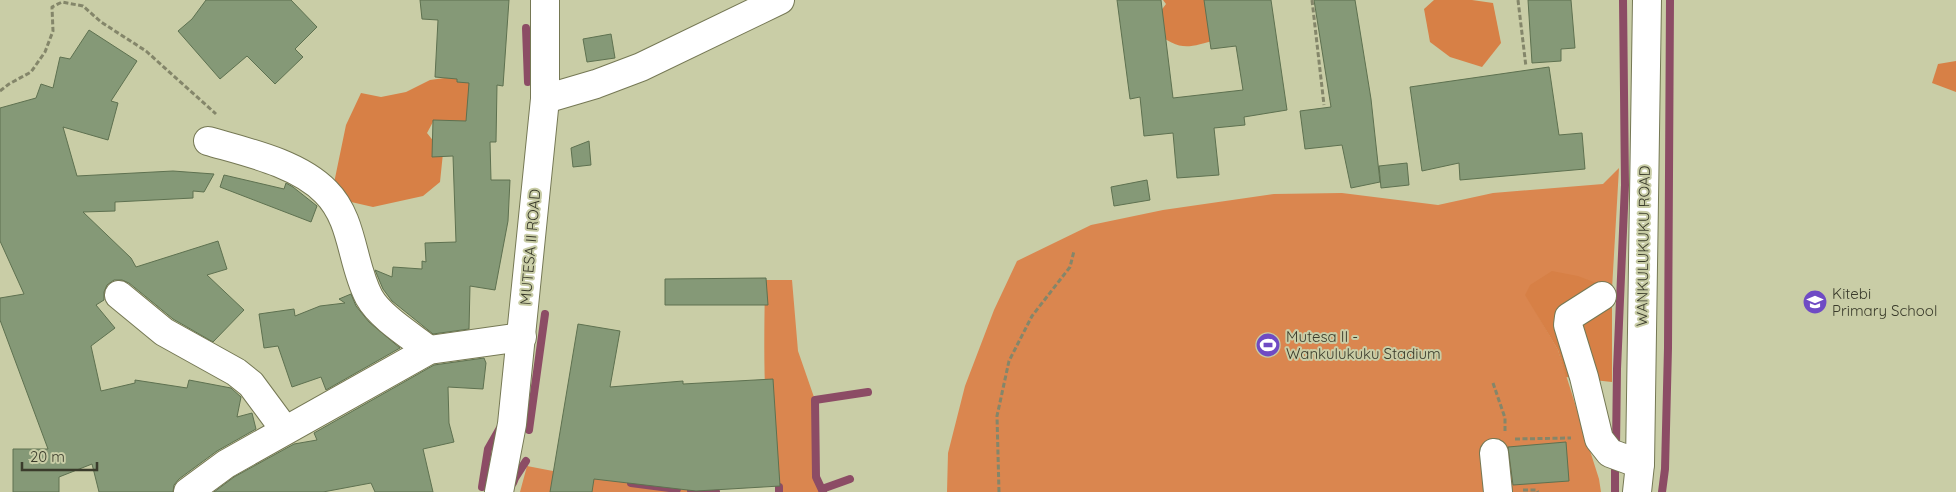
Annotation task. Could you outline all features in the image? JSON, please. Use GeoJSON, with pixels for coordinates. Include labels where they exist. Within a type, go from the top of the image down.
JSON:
{"type":"FeatureCollection","features":[{"type":"Feature","properties":{"kind":"street","name":"MUTESA II ROAD"},"geometry":{"type":"LineString","coordinates":[[499,492],[512,424],[522,337],[544,99],[545,0]]}},
{"type":"Feature","properties":{"kind":"street"},"geometry":{"type":"LineString","coordinates":[[544,99],[596,84],[641,67],[780,0]]}},
{"type":"Feature","properties":{"kind":"street","name":"WANKULUKUKU ROAD"},"geometry":{"type":"LineString","coordinates":[[1637,492],[1640,464],[1647,0]]}},
{"type":"Feature","properties":{"kind":"street"},"geometry":{"type":"LineString","coordinates":[[208,141],[265,158],[293,169],[326,191],[342,213],[363,283],[370,298],[386,316],[429,350]]}},
{"type":"Feature","properties":{"kind":"street"},"geometry":{"type":"LineString","coordinates":[[118,295],[164,332],[236,372],[250,384],[285,430]]}},
{"type":"Feature","properties":{"kind":"street"},"geometry":{"type":"LineString","coordinates":[[1602,296],[1569,317],[1568,325],[1584,377],[1598,439],[1610,453],[1640,464]]}},
{"type":"Feature","properties":{"kind":"street"},"geometry":{"type":"LineString","coordinates":[[188,492],[226,464],[429,350],[522,337]]}},
{"type":"Feature","properties":{"kind":"street"},"geometry":{"type":"LineString","coordinates":[[1498,492],[1499,446]]}},
{"type":"Feature","properties":{"kind":"path"},"geometry":{"type":"LineString","coordinates":[[1312,0],[1324,104]]}},
{"type":"Feature","properties":{"kind":"path"},"geometry":{"type":"LineString","coordinates":[[1518,0],[1526,67]]}},
{"type":"Feature","properties":{"kind":"path"},"geometry":{"type":"LineString","coordinates":[[0,91],[31,72],[45,52],[53,31],[52,7],[62,2],[83,6],[101,22],[146,51],[217,115]]}},
{"type":"Feature","properties":{"kind":"path"},"geometry":{"type":"LineString","coordinates":[[999,492],[997,416],[1009,360],[1032,316],[1070,267],[1074,252]]}},
{"type":"Feature","properties":{"kind":"path"},"geometry":{"type":"LineString","coordinates":[[1493,383],[1505,418],[1499,446],[1577,438]]}},
{"type":"Feature","properties":{"kind":"shaded area"},"geometry":{"type":"Polygon","coordinates":[[[1163,0],[1214,0],[1219,39],[1198,45],[1184,46],[1170,42],[1151,30],[1154,20],[1166,4],[1163,0]]]}},
{"type":"Feature","properties":{"kind":"shaded area"},"geometry":{"type":"Polygon","coordinates":[[[1434,0],[1472,0],[1493,3],[1501,43],[1482,67],[1450,57],[1430,42],[1424,9],[1434,0]]]}},
{"type":"Feature","properties":{"kind":"shaded area"},"geometry":{"type":"Polygon","coordinates":[[[1956,61],[1956,92],[1932,83],[1938,64],[1956,61]]]}},
{"type":"Feature","properties":{"kind":"shaded area"},"geometry":{"type":"Polygon","coordinates":[[[466,75],[477,95],[468,122],[434,120],[427,133],[443,153],[440,182],[423,196],[373,207],[338,199],[334,183],[346,125],[361,93],[381,97],[406,92],[430,80],[466,75]]]}},
{"type":"Feature","properties":{"kind":"shaded area","name":"Mutesa II - Wankulukuku Stadium"},"geometry":{"type":"Polygon","coordinates":[[[1619,168],[1612,289],[1526,295],[1558,350],[1599,479],[1601,492],[947,492],[948,453],[965,386],[994,310],[1017,261],[1091,225],[1163,210],[1274,194],[1342,193],[1438,205],[1493,193],[1603,184],[1619,168]]]}},
{"type":"Feature","properties":{"kind":"shaded area"},"geometry":{"type":"Polygon","coordinates":[[[1552,271],[1578,276],[1612,289],[1612,382],[1566,377],[1558,350],[1525,295],[1530,285],[1552,271]]]}},
{"type":"Feature","properties":{"kind":"shaded area"},"geometry":{"type":"Polygon","coordinates":[[[765,280],[792,280],[798,351],[815,400],[816,477],[823,492],[777,492],[766,413],[764,360],[765,280]]]}},
{"type":"Feature","properties":{"kind":"shaded area"},"geometry":{"type":"Polygon","coordinates":[[[527,466],[621,482],[716,492],[520,492],[527,466]]]}},
{"type":"Feature","properties":{"kind":"building"},"geometry":{"type":"Polygon","coordinates":[[[206,0],[291,0],[317,27],[295,49],[303,57],[275,84],[247,56],[220,79],[178,31],[192,19],[206,0]]]}},
{"type":"Feature","properties":{"kind":"building"},"geometry":{"type":"Polygon","coordinates":[[[420,0],[509,0],[503,86],[497,85],[496,142],[490,142],[491,180],[510,180],[508,221],[495,290],[470,286],[469,329],[433,334],[392,301],[383,289],[375,270],[392,277],[393,267],[422,269],[422,261],[426,262],[425,243],[456,242],[453,156],[432,157],[433,120],[466,121],[469,83],[457,82],[457,79],[435,77],[438,20],[422,19],[420,0]]]}},
{"type":"Feature","properties":{"kind":"building"},"geometry":{"type":"Polygon","coordinates":[[[1117,0],[1161,0],[1173,98],[1243,90],[1236,46],[1211,49],[1204,0],[1271,0],[1287,110],[1244,117],[1245,125],[1214,128],[1219,175],[1177,178],[1173,133],[1144,136],[1140,97],[1130,99],[1117,0]]]}},
{"type":"Feature","properties":{"kind":"building"},"geometry":{"type":"Polygon","coordinates":[[[1314,0],[1355,0],[1371,99],[1380,182],[1351,188],[1342,145],[1305,149],[1300,111],[1331,107],[1314,0]]]}},
{"type":"Feature","properties":{"kind":"building"},"geometry":{"type":"Polygon","coordinates":[[[1528,0],[1571,0],[1575,48],[1561,49],[1561,61],[1532,63],[1528,0]]]}},
{"type":"Feature","properties":{"kind":"building"},"geometry":{"type":"Polygon","coordinates":[[[89,30],[137,61],[111,101],[118,103],[108,140],[63,127],[77,176],[173,171],[214,174],[204,192],[193,191],[193,198],[115,202],[115,211],[83,212],[131,258],[136,267],[218,241],[227,269],[207,275],[244,310],[213,342],[173,319],[129,283],[122,280],[114,280],[107,285],[104,292],[104,300],[96,305],[115,328],[91,346],[101,391],[135,383],[135,380],[187,388],[189,380],[231,388],[241,397],[237,417],[252,413],[256,429],[217,451],[179,479],[174,485],[173,492],[99,492],[92,464],[59,477],[59,492],[13,492],[13,449],[48,449],[0,320],[0,298],[24,294],[0,241],[0,108],[36,98],[41,84],[53,88],[60,57],[70,59],[89,30]]]}},
{"type":"Feature","properties":{"kind":"building"},"geometry":{"type":"Polygon","coordinates":[[[611,34],[615,58],[587,62],[583,39],[611,34]]]}},
{"type":"Feature","properties":{"kind":"building"},"geometry":{"type":"Polygon","coordinates":[[[1549,67],[1559,135],[1582,133],[1585,169],[1460,180],[1459,163],[1422,171],[1410,87],[1549,67]]]}},
{"type":"Feature","properties":{"kind":"building"},"geometry":{"type":"Polygon","coordinates":[[[589,141],[591,165],[573,167],[571,148],[589,141]]]}},
{"type":"Feature","properties":{"kind":"building"},"geometry":{"type":"Polygon","coordinates":[[[1407,163],[1409,185],[1381,188],[1379,166],[1407,163]]]}},
{"type":"Feature","properties":{"kind":"building"},"geometry":{"type":"Polygon","coordinates":[[[224,175],[284,189],[286,183],[317,206],[311,222],[220,187],[224,175]]]}},
{"type":"Feature","properties":{"kind":"building"},"geometry":{"type":"Polygon","coordinates":[[[1147,180],[1150,200],[1114,206],[1111,187],[1147,180]]]}},
{"type":"Feature","properties":{"kind":"building"},"geometry":{"type":"Polygon","coordinates":[[[766,278],[768,305],[665,305],[665,279],[766,278]]]}},
{"type":"Feature","properties":{"kind":"building"},"geometry":{"type":"Polygon","coordinates":[[[351,294],[356,306],[369,322],[400,348],[326,390],[321,377],[292,387],[278,346],[264,348],[259,314],[294,309],[295,316],[320,306],[345,303],[339,299],[351,294]]]}},
{"type":"Feature","properties":{"kind":"building"},"geometry":{"type":"Polygon","coordinates":[[[578,324],[620,331],[610,387],[683,381],[683,384],[773,379],[780,486],[696,491],[594,479],[592,492],[550,492],[578,324]]]}},
{"type":"Feature","properties":{"kind":"building"},"geometry":{"type":"Polygon","coordinates":[[[484,358],[486,363],[483,389],[448,387],[449,423],[454,442],[423,449],[433,492],[375,492],[371,483],[323,492],[214,492],[234,477],[294,444],[317,440],[314,433],[434,365],[484,358]]]}},
{"type":"Feature","properties":{"kind":"building"},"geometry":{"type":"Polygon","coordinates":[[[1566,442],[1569,481],[1513,485],[1508,447],[1566,442]]]}},
{"type":"Feature","properties":{"kind":"waterway"},"geometry":{"type":"LineString","coordinates":[[1616,447],[1617,369],[1625,185],[1623,0]]}},
{"type":"Feature","properties":{"kind":"waterway"},"geometry":{"type":"LineString","coordinates":[[1662,492],[1665,469],[1668,348],[1670,0]]}},
{"type":"Feature","properties":{"kind":"waterway"},"geometry":{"type":"LineString","coordinates":[[526,28],[528,82]]}},
{"type":"Feature","properties":{"kind":"waterway"},"geometry":{"type":"LineString","coordinates":[[529,430],[545,314]]}},
{"type":"Feature","properties":{"kind":"waterway"},"geometry":{"type":"LineString","coordinates":[[823,492],[816,477],[815,400],[868,392]]}},
{"type":"Feature","properties":{"kind":"waterway"},"geometry":{"type":"LineString","coordinates":[[482,487],[488,449],[500,428]]}},
{"type":"Feature","properties":{"kind":"waterway"},"geometry":{"type":"LineString","coordinates":[[513,483],[526,461]]}},
{"type":"Feature","properties":{"kind":"waterway"},"geometry":{"type":"LineString","coordinates":[[1615,465],[1615,492]]}},
{"type":"Feature","properties":{"kind":"waterway"},"geometry":{"type":"LineString","coordinates":[[822,489],[850,479]]}},
{"type":"Feature","properties":{"kind":"waterway"},"geometry":{"type":"LineString","coordinates":[[631,483],[677,489]]}},
{"type":"Feature","properties":{"kind":"waterway"},"geometry":{"type":"LineString","coordinates":[[779,487],[779,492]]}},
{"type":"Feature","properties":{"kind":"waterway"},"geometry":{"type":"LineString","coordinates":[[691,490],[716,492]]}},
{"type":"Feature","properties":{"kind":"place","name":"Kitebi Primary School"},"geometry":{"type":"Point","coordinates":[1815,302]}},
{"type":"Feature","properties":{"kind":"place","name":"Mutesa II - Wankulukuku Stadium"},"geometry":{"type":"Point","coordinates":[1268,345]}}]}
